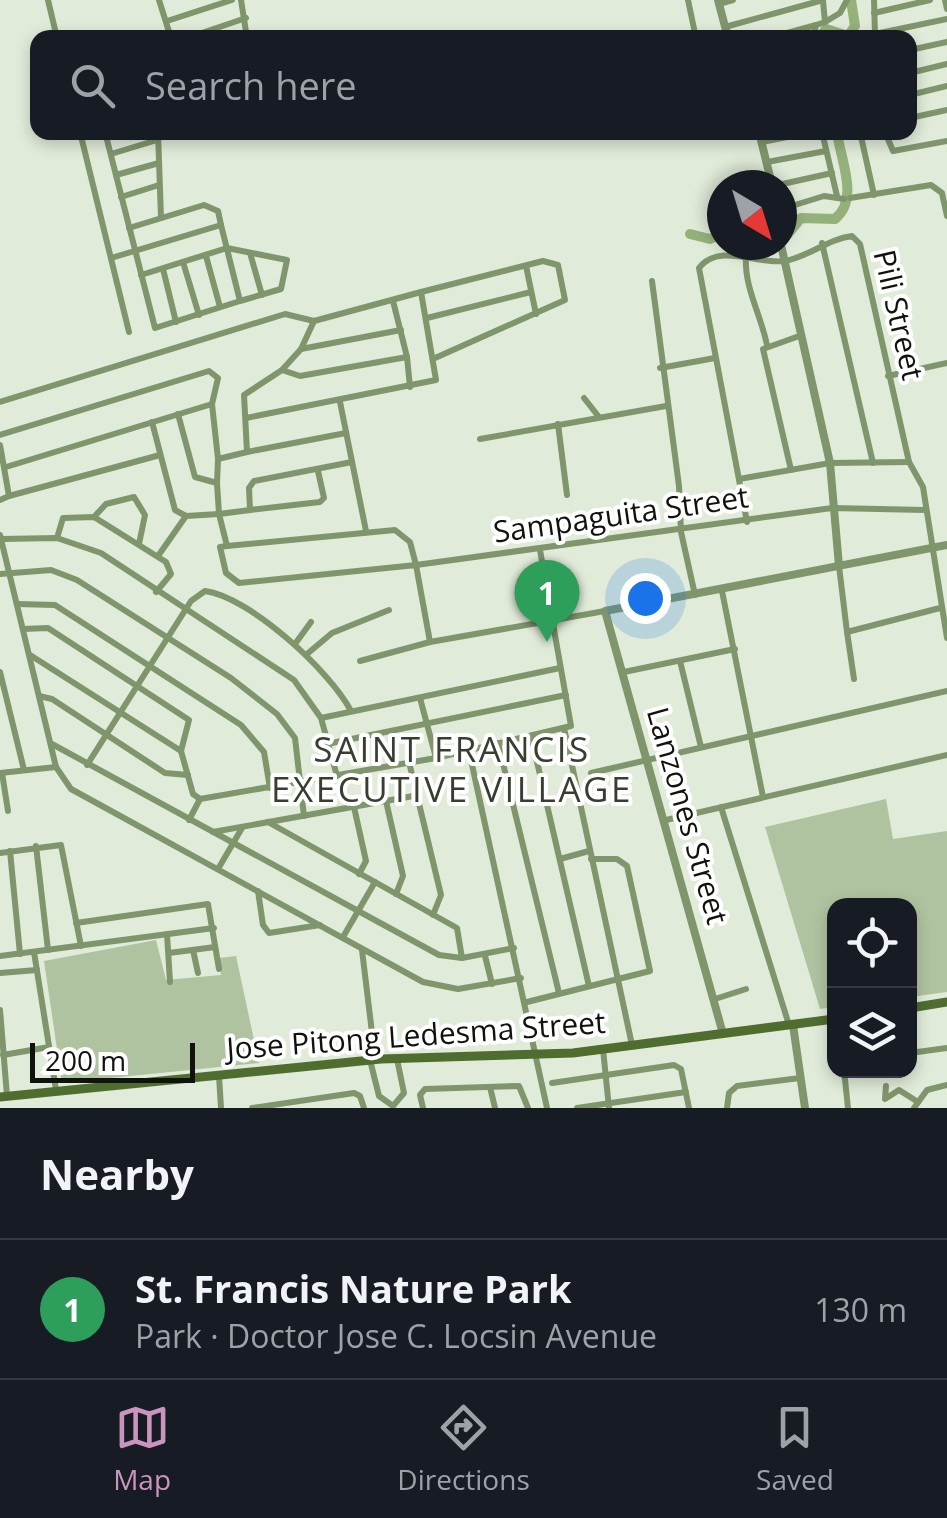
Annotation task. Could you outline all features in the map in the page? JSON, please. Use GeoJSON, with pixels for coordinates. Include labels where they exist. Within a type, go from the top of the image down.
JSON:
{"type":"FeatureCollection","features":[{"type":"Feature","properties":{"kind":"main road"},"geometry":{"type":"LineString","coordinates":[[917,1007],[947,1002]]}},
{"type":"Feature","properties":{"kind":"main road","name":"Jose Pitong Ledesma Street"},"geometry":{"type":"LineString","coordinates":[[4,1096],[376,1060],[603,1049],[827,1019]]}},
{"type":"Feature","properties":{"kind":"street"},"geometry":{"type":"LineString","coordinates":[[48,0],[55,30]]}},
{"type":"Feature","properties":{"kind":"street"},"geometry":{"type":"LineString","coordinates":[[159,0],[170,30]]}},
{"type":"Feature","properties":{"kind":"street"},"geometry":{"type":"LineString","coordinates":[[167,21],[232,0]]}},
{"type":"Feature","properties":{"kind":"street"},"geometry":{"type":"LineString","coordinates":[[241,0],[247,30]]}},
{"type":"Feature","properties":{"kind":"street"},"geometry":{"type":"LineString","coordinates":[[688,0],[694,30]]}},
{"type":"Feature","properties":{"kind":"street"},"geometry":{"type":"LineString","coordinates":[[726,30],[718,2],[733,0]]}},
{"type":"Feature","properties":{"kind":"street"},"geometry":{"type":"LineString","coordinates":[[725,27],[823,0],[826,22]]}},
{"type":"Feature","properties":{"kind":"street"},"geometry":{"type":"LineString","coordinates":[[798,30],[826,22],[840,13],[847,0]]}},
{"type":"Feature","properties":{"kind":"street"},"geometry":{"type":"LineString","coordinates":[[874,0],[874,30]]}},
{"type":"Feature","properties":{"kind":"street"},"geometry":{"type":"LineString","coordinates":[[874,13],[930,0]]}},
{"type":"Feature","properties":{"kind":"street"},"geometry":{"type":"LineString","coordinates":[[945,0],[947,9]]}},
{"type":"Feature","properties":{"kind":"street"},"geometry":{"type":"LineString","coordinates":[[211,30],[246,18]]}},
{"type":"Feature","properties":{"kind":"street"},"geometry":{"type":"LineString","coordinates":[[900,30],[947,19]]}},
{"type":"Feature","properties":{"kind":"street"},"geometry":{"type":"LineString","coordinates":[[815,30],[816,25]]}},
{"type":"Feature","properties":{"kind":"street"},"geometry":{"type":"LineString","coordinates":[[917,48],[947,42]]}},
{"type":"Feature","properties":{"kind":"street"},"geometry":{"type":"LineString","coordinates":[[917,70],[947,64]]}},
{"type":"Feature","properties":{"kind":"street"},"geometry":{"type":"LineString","coordinates":[[917,92],[947,86]]}},
{"type":"Feature","properties":{"kind":"street"},"geometry":{"type":"LineString","coordinates":[[917,116],[947,110]]}},
{"type":"Feature","properties":{"kind":"street"},"geometry":{"type":"LineString","coordinates":[[82,140],[129,332]]}},
{"type":"Feature","properties":{"kind":"street"},"geometry":{"type":"LineString","coordinates":[[109,140],[121,197],[141,276],[155,328],[281,289],[287,260],[227,248],[141,276]]}},
{"type":"Feature","properties":{"kind":"street"},"geometry":{"type":"LineString","coordinates":[[111,154],[148,140]]}},
{"type":"Feature","properties":{"kind":"street"},"geometry":{"type":"LineString","coordinates":[[158,140],[161,218]]}},
{"type":"Feature","properties":{"kind":"street"},"geometry":{"type":"LineString","coordinates":[[761,140],[770,170]]}},
{"type":"Feature","properties":{"kind":"street"},"geometry":{"type":"LineString","coordinates":[[824,140],[832,173],[844,198]]}},
{"type":"Feature","properties":{"kind":"street"},"geometry":{"type":"LineString","coordinates":[[862,140],[874,195]]}},
{"type":"Feature","properties":{"kind":"street"},"geometry":{"type":"LineString","coordinates":[[888,140],[892,151],[947,140]]}},
{"type":"Feature","properties":{"kind":"street"},"geometry":{"type":"LineString","coordinates":[[767,162],[826,151]]}},
{"type":"Feature","properties":{"kind":"street"},"geometry":{"type":"LineString","coordinates":[[116,175],[159,163]]}},
{"type":"Feature","properties":{"kind":"street"},"geometry":{"type":"LineString","coordinates":[[797,180],[832,173]]}},
{"type":"Feature","properties":{"kind":"street"},"geometry":{"type":"LineString","coordinates":[[121,197],[159,185]]}},
{"type":"Feature","properties":{"kind":"street"},"geometry":{"type":"LineString","coordinates":[[797,207],[931,185],[942,193],[947,216]]}},
{"type":"Feature","properties":{"kind":"street"},"geometry":{"type":"LineString","coordinates":[[129,228],[204,205],[218,211],[240,302]]}},
{"type":"Feature","properties":{"kind":"street"},"geometry":{"type":"LineString","coordinates":[[111,258],[221,225]]}},
{"type":"Feature","properties":{"kind":"street","name":"Pili Street"},"geometry":{"type":"LineString","coordinates":[[822,243],[855,238],[909,462],[923,487],[947,638]]}},
{"type":"Feature","properties":{"kind":"street"},"geometry":{"type":"LineString","coordinates":[[770,260],[786,262],[822,243],[873,463]]}},
{"type":"Feature","properties":{"kind":"street"},"geometry":{"type":"LineString","coordinates":[[250,252],[262,295]]}},
{"type":"Feature","properties":{"kind":"street"},"geometry":{"type":"LineString","coordinates":[[206,255],[220,308]]}},
{"type":"Feature","properties":{"kind":"street"},"geometry":{"type":"LineString","coordinates":[[0,402],[285,314],[314,321],[548,260],[558,265],[565,300],[435,358]]}},
{"type":"Feature","properties":{"kind":"street"},"geometry":{"type":"LineString","coordinates":[[710,260],[699,268],[747,522]]}},
{"type":"Feature","properties":{"kind":"street"},"geometry":{"type":"LineString","coordinates":[[746,260],[745,276],[761,315],[767,345],[763,354],[791,470]]}},
{"type":"Feature","properties":{"kind":"street"},"geometry":{"type":"LineString","coordinates":[[183,262],[199,314]]}},
{"type":"Feature","properties":{"kind":"street"},"geometry":{"type":"LineString","coordinates":[[786,262],[830,463],[854,679]]}},
{"type":"Feature","properties":{"kind":"street"},"geometry":{"type":"LineString","coordinates":[[526,266],[536,314]]}},
{"type":"Feature","properties":{"kind":"street"},"geometry":{"type":"LineString","coordinates":[[163,269],[176,322]]}},
{"type":"Feature","properties":{"kind":"street"},"geometry":{"type":"LineString","coordinates":[[652,281],[681,532],[696,596]]}},
{"type":"Feature","properties":{"kind":"street"},"geometry":{"type":"LineString","coordinates":[[246,418],[340,402],[438,378],[421,292]]}},
{"type":"Feature","properties":{"kind":"street"},"geometry":{"type":"LineString","coordinates":[[427,318],[530,292]]}},
{"type":"Feature","properties":{"kind":"street"},"geometry":{"type":"LineString","coordinates":[[393,301],[410,387]]}},
{"type":"Feature","properties":{"kind":"street"},"geometry":{"type":"LineString","coordinates":[[247,452],[246,392],[282,370],[301,348],[314,321]]}},
{"type":"Feature","properties":{"kind":"street"},"geometry":{"type":"LineString","coordinates":[[301,348],[401,330]]}},
{"type":"Feature","properties":{"kind":"street"},"geometry":{"type":"LineString","coordinates":[[767,345],[802,336]]}},
{"type":"Feature","properties":{"kind":"street"},"geometry":{"type":"LineString","coordinates":[[282,370],[300,376],[407,357]]}},
{"type":"Feature","properties":{"kind":"street"},"geometry":{"type":"LineString","coordinates":[[660,368],[715,358]]}},
{"type":"Feature","properties":{"kind":"street"},"geometry":{"type":"LineString","coordinates":[[888,376],[947,364]]}},
{"type":"Feature","properties":{"kind":"street"},"geometry":{"type":"LineString","coordinates":[[0,435],[208,371],[218,378],[212,404],[219,514],[228,546],[366,531],[404,534],[416,564],[430,642]]}},
{"type":"Feature","properties":{"kind":"street"},"geometry":{"type":"LineString","coordinates":[[584,398],[599,417]]}},
{"type":"Feature","properties":{"kind":"street"},"geometry":{"type":"LineString","coordinates":[[340,402],[366,531]]}},
{"type":"Feature","properties":{"kind":"street"},"geometry":{"type":"LineString","coordinates":[[6,467],[212,404]]}},
{"type":"Feature","properties":{"kind":"street"},"geometry":{"type":"LineString","coordinates":[[480,439],[666,406]]}},
{"type":"Feature","properties":{"kind":"street"},"geometry":{"type":"LineString","coordinates":[[178,414],[194,477],[217,483]]}},
{"type":"Feature","properties":{"kind":"street"},"geometry":{"type":"LineString","coordinates":[[152,422],[175,510],[186,516],[320,502],[324,498],[318,470]]}},
{"type":"Feature","properties":{"kind":"street"},"geometry":{"type":"LineString","coordinates":[[558,424],[567,495]]}},
{"type":"Feature","properties":{"kind":"street"},"geometry":{"type":"LineString","coordinates":[[218,459],[346,434]]}},
{"type":"Feature","properties":{"kind":"street"},"geometry":{"type":"LineString","coordinates":[[0,444],[9,496]]}},
{"type":"Feature","properties":{"kind":"street"},"geometry":{"type":"LineString","coordinates":[[0,500],[160,454]]}},
{"type":"Feature","properties":{"kind":"street"},"geometry":{"type":"LineString","coordinates":[[250,510],[249,488],[254,481],[352,462]]}},
{"type":"Feature","properties":{"kind":"street"},"geometry":{"type":"LineString","coordinates":[[739,479],[830,463],[909,462]]}},
{"type":"Feature","properties":{"kind":"street"},"geometry":{"type":"LineString","coordinates":[[94,517],[106,504],[134,497],[145,515],[140,544]]}},
{"type":"Feature","properties":{"kind":"street","name":"Sampaguita Street"},"geometry":{"type":"LineString","coordinates":[[228,546],[220,548],[226,573],[240,582],[681,532],[832,508],[925,510]]}},
{"type":"Feature","properties":{"kind":"street"},"geometry":{"type":"LineString","coordinates":[[158,556],[186,516]]}},
{"type":"Feature","properties":{"kind":"street"},"geometry":{"type":"LineString","coordinates":[[57,538],[63,518],[94,517],[158,556],[171,574],[156,592]]}},
{"type":"Feature","properties":{"kind":"street"},"geometry":{"type":"LineString","coordinates":[[337,776],[321,718],[294,680],[101,552],[57,538],[0,537],[4,573],[17,604],[61,776],[97,806],[441,988],[521,978]]}},
{"type":"Feature","properties":{"kind":"street"},"geometry":{"type":"LineString","coordinates":[[360,661],[430,642],[696,596],[947,545]]}},
{"type":"Feature","properties":{"kind":"street"},"geometry":{"type":"LineString","coordinates":[[200,800],[436,758],[573,723],[540,549]]}},
{"type":"Feature","properties":{"kind":"street"},"geometry":{"type":"LineString","coordinates":[[4,573],[60,572],[168,638],[277,714],[296,738],[304,816]]}},
{"type":"Feature","properties":{"kind":"street"},"geometry":{"type":"LineString","coordinates":[[722,591],[764,797]]}},
{"type":"Feature","properties":{"kind":"street"},"geometry":{"type":"LineString","coordinates":[[88,764],[118,711],[199,594],[213,592],[295,644],[342,693],[351,711]]}},
{"type":"Feature","properties":{"kind":"street"},"geometry":{"type":"LineString","coordinates":[[17,604],[55,606],[150,664],[253,736],[268,764],[270,788]]}},
{"type":"Feature","properties":{"kind":"street"},"geometry":{"type":"LineString","coordinates":[[846,632],[940,608]]}},
{"type":"Feature","properties":{"kind":"street"},"geometry":{"type":"LineString","coordinates":[[307,654],[332,633],[389,610]]}},
{"type":"Feature","properties":{"kind":"street","name":"Lanzones Street"},"geometry":{"type":"LineString","coordinates":[[605,611],[724,1034]]}},
{"type":"Feature","properties":{"kind":"street"},"geometry":{"type":"LineString","coordinates":[[295,644],[311,622]]}},
{"type":"Feature","properties":{"kind":"street"},"geometry":{"type":"LineString","coordinates":[[23,630],[48,628],[189,720],[181,750],[193,794],[200,800]]}},
{"type":"Feature","properties":{"kind":"street"},"geometry":{"type":"LineString","coordinates":[[624,672],[734,649]]}},
{"type":"Feature","properties":{"kind":"street"},"geometry":{"type":"LineString","coordinates":[[29,654],[181,750]]}},
{"type":"Feature","properties":{"kind":"street"},"geometry":{"type":"LineString","coordinates":[[680,661],[701,747]]}},
{"type":"Feature","properties":{"kind":"street"},"geometry":{"type":"LineString","coordinates":[[321,718],[560,668]]}},
{"type":"Feature","properties":{"kind":"street"},"geometry":{"type":"LineString","coordinates":[[0,672],[24,770]]}},
{"type":"Feature","properties":{"kind":"street"},"geometry":{"type":"LineString","coordinates":[[591,773],[947,691]]}},
{"type":"Feature","properties":{"kind":"street"},"geometry":{"type":"LineString","coordinates":[[327,744],[566,695]]}},
{"type":"Feature","properties":{"kind":"street"},"geometry":{"type":"LineString","coordinates":[[39,696],[52,698],[103,736],[164,773],[188,775]]}},
{"type":"Feature","properties":{"kind":"street"},"geometry":{"type":"LineString","coordinates":[[420,698],[436,758]]}},
{"type":"Feature","properties":{"kind":"street"},"geometry":{"type":"LineString","coordinates":[[564,728],[632,1045]]}},
{"type":"Feature","properties":{"kind":"street"},"geometry":{"type":"LineString","coordinates":[[531,736],[588,986]]}},
{"type":"Feature","properties":{"kind":"street"},"geometry":{"type":"LineString","coordinates":[[51,743],[439,955],[485,956],[514,948]]}},
{"type":"Feature","properties":{"kind":"street"},"geometry":{"type":"LineString","coordinates":[[498,743],[559,993]]}},
{"type":"Feature","properties":{"kind":"street"},"geometry":{"type":"LineString","coordinates":[[469,751],[527,1002],[547,1108]]}},
{"type":"Feature","properties":{"kind":"street"},"geometry":{"type":"LineString","coordinates":[[666,820],[947,755]]}},
{"type":"Feature","properties":{"kind":"street"},"geometry":{"type":"LineString","coordinates":[[61,776],[73,756]]}},
{"type":"Feature","properties":{"kind":"street"},"geometry":{"type":"LineString","coordinates":[[409,762],[441,895],[433,916]]}},
{"type":"Feature","properties":{"kind":"street"},"geometry":{"type":"LineString","coordinates":[[8,811],[1,773],[56,766]]}},
{"type":"Feature","properties":{"kind":"street"},"geometry":{"type":"LineString","coordinates":[[211,832],[419,795]]}},
{"type":"Feature","properties":{"kind":"street"},"geometry":{"type":"LineString","coordinates":[[189,820],[200,800]]}},
{"type":"Feature","properties":{"kind":"street"},"geometry":{"type":"LineString","coordinates":[[386,801],[403,876],[396,894]]}},
{"type":"Feature","properties":{"kind":"street"},"geometry":{"type":"LineString","coordinates":[[354,807],[366,861],[360,874]]}},
{"type":"Feature","properties":{"kind":"street"},"geometry":{"type":"LineString","coordinates":[[721,807],[791,1025],[805,1108]]}},
{"type":"Feature","properties":{"kind":"street"},"geometry":{"type":"LineString","coordinates":[[286,832],[292,818]]}},
{"type":"Feature","properties":{"kind":"street"},"geometry":{"type":"LineString","coordinates":[[268,822],[457,928],[462,958]]}},
{"type":"Feature","properties":{"kind":"street"},"geometry":{"type":"LineString","coordinates":[[218,869],[242,827]]}},
{"type":"Feature","properties":{"kind":"street"},"geometry":{"type":"LineString","coordinates":[[0,853],[57,843],[63,848],[82,946]]}},
{"type":"Feature","properties":{"kind":"street"},"geometry":{"type":"LineString","coordinates":[[36,846],[48,950]]}},
{"type":"Feature","properties":{"kind":"street"},"geometry":{"type":"LineString","coordinates":[[10,851],[20,954]]}},
{"type":"Feature","properties":{"kind":"street"},"geometry":{"type":"LineString","coordinates":[[527,1002],[646,974],[651,968],[625,862],[590,855],[560,859]]}},
{"type":"Feature","properties":{"kind":"street"},"geometry":{"type":"LineString","coordinates":[[344,937],[375,882]]}},
{"type":"Feature","properties":{"kind":"street"},"geometry":{"type":"LineString","coordinates":[[258,891],[263,925],[269,933],[321,925]]}},
{"type":"Feature","properties":{"kind":"street"},"geometry":{"type":"LineString","coordinates":[[76,923],[204,903],[211,907],[219,968]]}},
{"type":"Feature","properties":{"kind":"street"},"geometry":{"type":"LineString","coordinates":[[0,956],[214,928]]}},
{"type":"Feature","properties":{"kind":"street"},"geometry":{"type":"LineString","coordinates":[[167,934],[170,982]]}},
{"type":"Feature","properties":{"kind":"street"},"geometry":{"type":"LineString","coordinates":[[169,954],[216,947]]}},
{"type":"Feature","properties":{"kind":"street"},"geometry":{"type":"LineString","coordinates":[[362,948],[380,1096],[394,1107],[404,1093],[397,1059]]}},
{"type":"Feature","properties":{"kind":"street"},"geometry":{"type":"LineString","coordinates":[[193,950],[198,973]]}},
{"type":"Feature","properties":{"kind":"street"},"geometry":{"type":"LineString","coordinates":[[34,952],[56,1090]]}},
{"type":"Feature","properties":{"kind":"street"},"geometry":{"type":"LineString","coordinates":[[485,956],[492,984]]}},
{"type":"Feature","properties":{"kind":"street"},"geometry":{"type":"LineString","coordinates":[[362,969],[378,958]]}},
{"type":"Feature","properties":{"kind":"street"},"geometry":{"type":"LineString","coordinates":[[0,974],[37,970]]}},
{"type":"Feature","properties":{"kind":"street"},"geometry":{"type":"LineString","coordinates":[[715,999],[746,989]]}},
{"type":"Feature","properties":{"kind":"street"},"geometry":{"type":"LineString","coordinates":[[0,1010],[4,1096]]}},
{"type":"Feature","properties":{"kind":"street"},"geometry":{"type":"LineString","coordinates":[[4,1055],[49,1047]]}},
{"type":"Feature","properties":{"kind":"street"},"geometry":{"type":"LineString","coordinates":[[917,1052],[947,1048]]}},
{"type":"Feature","properties":{"kind":"street"},"geometry":{"type":"LineString","coordinates":[[603,1049],[609,1105]]}},
{"type":"Feature","properties":{"kind":"street"},"geometry":{"type":"LineString","coordinates":[[552,1083],[678,1066],[689,1108]]}},
{"type":"Feature","properties":{"kind":"street"},"geometry":{"type":"LineString","coordinates":[[219,1074],[222,1108]]}},
{"type":"Feature","properties":{"kind":"street"},"geometry":{"type":"LineString","coordinates":[[727,1108],[729,1093],[737,1086],[800,1078]]}},
{"type":"Feature","properties":{"kind":"street"},"geometry":{"type":"LineString","coordinates":[[845,1078],[848,1108]]}},
{"type":"Feature","properties":{"kind":"street"},"geometry":{"type":"LineString","coordinates":[[886,1086],[885,1099],[899,1090],[916,1105],[927,1090],[947,1085]]}},
{"type":"Feature","properties":{"kind":"street"},"geometry":{"type":"LineString","coordinates":[[423,1108],[420,1095],[425,1089],[519,1086],[528,1108]]}},
{"type":"Feature","properties":{"kind":"street"},"geometry":{"type":"LineString","coordinates":[[490,1087],[496,1108]]}},
{"type":"Feature","properties":{"kind":"street"},"geometry":{"type":"LineString","coordinates":[[252,1108],[354,1092],[364,1108]]}},
{"type":"Feature","properties":{"kind":"street"},"geometry":{"type":"LineString","coordinates":[[577,1108],[686,1092]]}},
{"type":"Feature","properties":{"kind":"green space"},"geometry":{"type":"Polygon","coordinates":[[[886,799],[893,839],[947,831],[947,992],[917,996],[917,898],[827,898],[827,1008],[820,1009],[765,827],[886,799]]]}},
{"type":"Feature","properties":{"kind":"green space"},"geometry":{"type":"Polygon","coordinates":[[[156,940],[166,980],[221,975],[219,958],[236,956],[259,1063],[62,1083],[44,961],[156,940]]]}},
{"type":"Feature","properties":{"kind":"waterway"},"geometry":{"type":"LineString","coordinates":[[851,0],[852,30]]}},
{"type":"Feature","properties":{"kind":"waterway"},"geometry":{"type":"LineString","coordinates":[[825,30],[829,30]]}},
{"type":"Feature","properties":{"kind":"waterway"},"geometry":{"type":"LineString","coordinates":[[797,223],[801,218],[835,219],[842,211],[847,190],[839,140]]}},
{"type":"Feature","properties":{"kind":"waterway"},"geometry":{"type":"LineString","coordinates":[[690,234],[707,238]]}},
{"type":"Feature","properties":{"kind":"place","name":"St. Francis Nature Park"},"geometry":{"type":"Point","coordinates":[547,642]}},
{"type":"Feature","properties":{"kind":"district","name":"SAINT FRANCIS EXECUTIVE VILLAGE"},"geometry":{"type":"Point","coordinates":[452,770]}}]}
